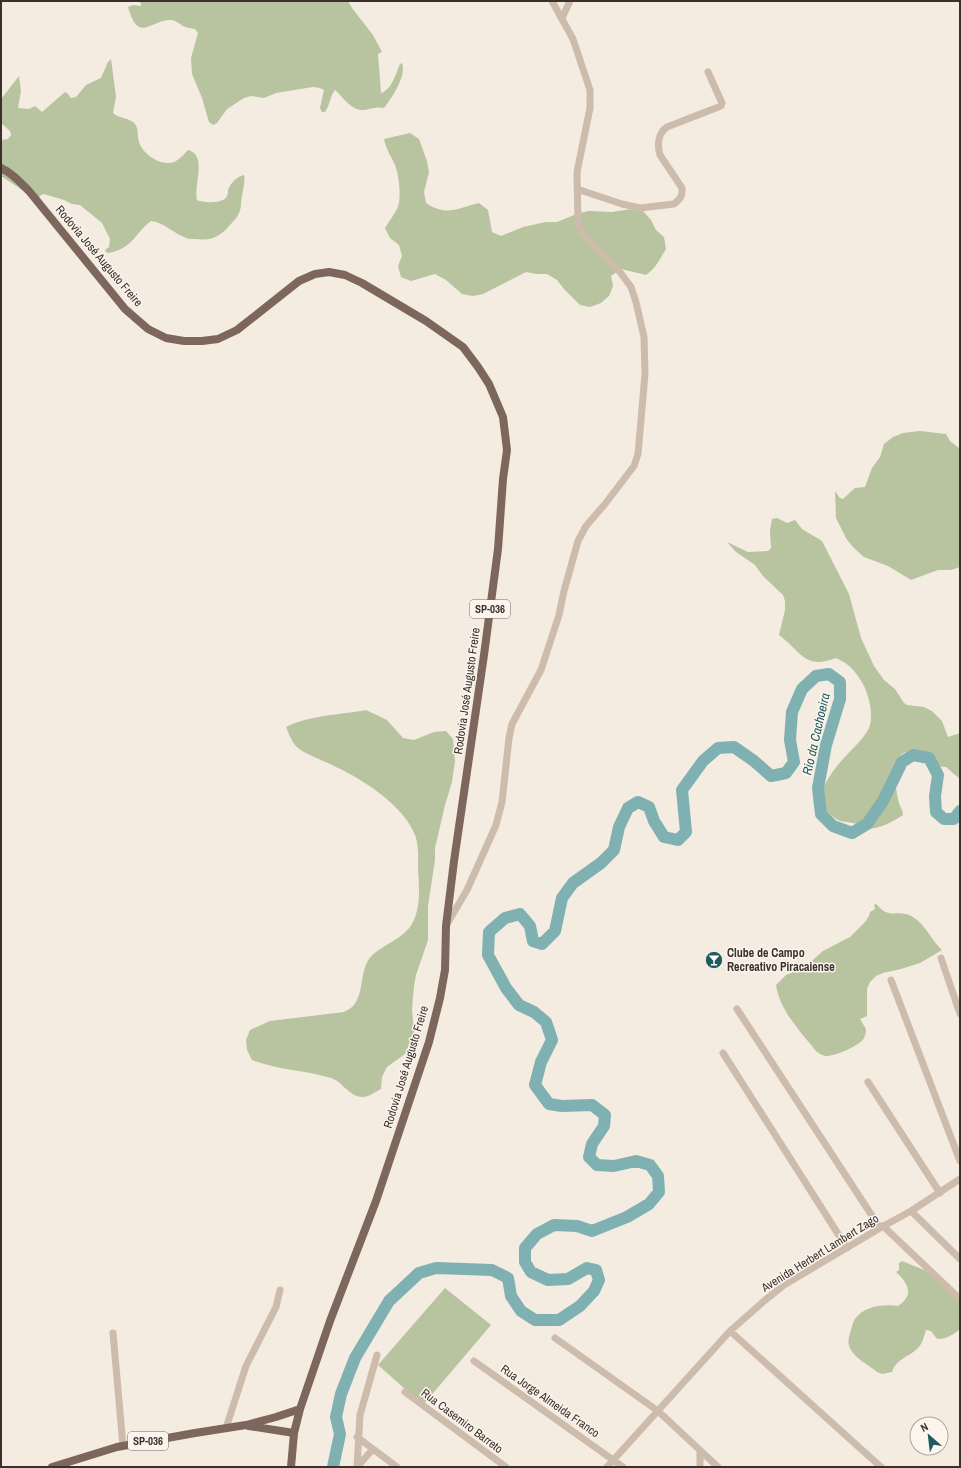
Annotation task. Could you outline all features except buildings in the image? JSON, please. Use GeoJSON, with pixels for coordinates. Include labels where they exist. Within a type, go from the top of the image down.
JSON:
{"type":"FeatureCollection","features":[{"type":"Feature","properties":{"kind":"main road","name":"Rodovia José Augusto Freire"},"geometry":{"type":"LineString","coordinates":[[1,168],[17,179],[29,191],[125,309],[148,329],[166,338],[184,341],[202,341],[218,338],[237,330],[299,281],[315,274],[329,272],[345,275],[362,283],[463,347],[490,384],[503,417],[507,450],[503,480],[498,549],[446,926],[445,970],[440,998],[429,1042],[376,1201],[330,1321],[300,1409],[294,1433],[291,1467]]}},
{"type":"Feature","properties":{"kind":"main road","name":"SP-036"},"geometry":{"type":"LineString","coordinates":[[52,1467],[123,1446],[246,1425],[300,1409]]}},
{"type":"Feature","properties":{"kind":"main road","name":"SP-036"},"geometry":{"type":"LineString","coordinates":[[246,1425],[294,1433]]}},
{"type":"Feature","properties":{"kind":"street"},"geometry":{"type":"LineString","coordinates":[[446,926],[467,890],[496,825],[502,802],[512,724],[541,670],[559,615],[578,540],[586,526],[634,466],[638,454],[645,374],[644,337],[631,287],[620,272],[583,234],[578,224],[577,189],[579,159],[590,108],[590,90],[573,39],[552,1]]}},
{"type":"Feature","properties":{"kind":"street"},"geometry":{"type":"LineString","coordinates":[[562,18],[570,1]]}},
{"type":"Feature","properties":{"kind":"street"},"geometry":{"type":"LineString","coordinates":[[577,189],[622,204],[640,208],[674,204],[682,193],[682,188],[660,155],[658,149],[660,135],[667,127],[722,106],[708,72]]}},
{"type":"Feature","properties":{"kind":"street"},"geometry":{"type":"LineString","coordinates":[[941,958],[960,1014]]}},
{"type":"Feature","properties":{"kind":"street"},"geometry":{"type":"LineString","coordinates":[[891,980],[960,1161]]}},
{"type":"Feature","properties":{"kind":"street"},"geometry":{"type":"LineString","coordinates":[[737,1009],[882,1227],[960,1299]]}},
{"type":"Feature","properties":{"kind":"street"},"geometry":{"type":"LineString","coordinates":[[723,1053],[847,1248]]}},
{"type":"Feature","properties":{"kind":"street"},"geometry":{"type":"LineString","coordinates":[[868,1082],[940,1193]]}},
{"type":"Feature","properties":{"kind":"street","name":"Avenida Herbert Lambert Zago"},"geometry":{"type":"LineString","coordinates":[[607,1467],[730,1331],[764,1301],[784,1285],[958,1183]]}},
{"type":"Feature","properties":{"kind":"street"},"geometry":{"type":"LineString","coordinates":[[911,1211],[960,1259]]}},
{"type":"Feature","properties":{"kind":"street"},"geometry":{"type":"LineString","coordinates":[[226,1428],[246,1366],[276,1307],[280,1290]]}},
{"type":"Feature","properties":{"kind":"street"},"geometry":{"type":"LineString","coordinates":[[730,1331],[881,1467]]}},
{"type":"Feature","properties":{"kind":"street"},"geometry":{"type":"LineString","coordinates":[[113,1334],[123,1446]]}},
{"type":"Feature","properties":{"kind":"street"},"geometry":{"type":"LineString","coordinates":[[555,1338],[658,1411],[718,1467]]}},
{"type":"Feature","properties":{"kind":"street"},"geometry":{"type":"LineString","coordinates":[[357,1467],[357,1437],[360,1414],[377,1355]]}},
{"type":"Feature","properties":{"kind":"street","name":"Rua Jorge Almeida Franco"},"geometry":{"type":"LineString","coordinates":[[474,1360],[623,1467]]}},
{"type":"Feature","properties":{"kind":"street","name":"Rua Casemiro Barreto"},"geometry":{"type":"LineString","coordinates":[[405,1392],[506,1467]]}},
{"type":"Feature","properties":{"kind":"street"},"geometry":{"type":"LineString","coordinates":[[357,1437],[397,1467]]}},
{"type":"Feature","properties":{"kind":"street"},"geometry":{"type":"LineString","coordinates":[[357,1467],[373,1449]]}},
{"type":"Feature","properties":{"kind":"street"},"geometry":{"type":"LineString","coordinates":[[700,1451],[700,1467]]}},
{"type":"Feature","properties":{"kind":"green space"},"geometry":{"type":"Polygon","coordinates":[[[139,1],[348,1],[373,35],[382,52],[378,54],[381,93],[391,85],[400,64],[402,63],[403,68],[401,80],[395,93],[384,108],[378,107],[361,110],[357,109],[350,105],[335,90],[327,109],[325,112],[322,112],[320,108],[324,90],[313,87],[276,93],[264,98],[251,96],[244,98],[227,109],[217,123],[213,125],[209,122],[202,98],[192,74],[191,58],[198,33],[195,29],[184,27],[172,20],[141,28],[136,25],[128,7],[133,5],[141,6],[139,1]]]}},
{"type":"Feature","properties":{"kind":"green space"},"geometry":{"type":"Polygon","coordinates":[[[111,59],[116,97],[113,113],[130,120],[135,124],[141,147],[154,159],[165,163],[171,163],[178,160],[188,150],[194,153],[199,164],[196,194],[197,200],[204,202],[218,202],[225,199],[232,182],[244,175],[240,212],[226,230],[210,239],[188,239],[160,223],[151,221],[122,249],[107,253],[105,250],[109,247],[110,239],[102,223],[80,205],[72,204],[44,194],[37,199],[34,198],[1,176],[1,140],[8,139],[11,135],[10,131],[1,123],[1,99],[19,76],[21,91],[18,108],[29,109],[35,106],[42,112],[65,92],[71,98],[76,97],[86,85],[101,78],[108,62],[111,59]]]}},
{"type":"Feature","properties":{"kind":"green space"},"geometry":{"type":"Polygon","coordinates":[[[410,133],[419,139],[427,161],[429,172],[424,192],[426,203],[433,207],[440,210],[452,210],[479,203],[488,210],[492,232],[501,236],[523,227],[546,222],[557,222],[579,213],[589,211],[612,212],[632,209],[643,211],[651,220],[656,230],[664,237],[666,249],[655,266],[646,275],[621,269],[611,276],[613,286],[609,296],[601,303],[590,307],[580,305],[557,280],[547,274],[526,272],[483,294],[473,296],[462,294],[446,280],[435,274],[411,281],[401,277],[398,266],[402,256],[399,245],[390,238],[385,228],[399,205],[400,193],[395,165],[384,139],[410,133]]]}},
{"type":"Feature","properties":{"kind":"green space"},"geometry":{"type":"Polygon","coordinates":[[[920,431],[946,434],[950,441],[960,449],[960,567],[951,570],[938,570],[911,580],[888,566],[864,557],[847,540],[836,518],[835,491],[840,498],[843,499],[855,488],[865,487],[872,468],[880,457],[884,444],[893,437],[903,433],[920,431]]]}},
{"type":"Feature","properties":{"kind":"green space"},"geometry":{"type":"Polygon","coordinates":[[[777,518],[787,523],[795,520],[802,529],[822,541],[849,594],[861,638],[874,666],[884,680],[895,689],[907,705],[924,707],[932,711],[942,721],[948,737],[960,733],[960,779],[946,767],[935,766],[920,753],[909,751],[902,754],[898,759],[896,766],[895,781],[899,804],[903,815],[880,827],[865,829],[855,823],[838,820],[818,803],[822,791],[832,773],[863,738],[870,725],[871,710],[864,686],[853,669],[841,660],[836,658],[817,662],[810,660],[799,653],[779,635],[785,610],[783,595],[763,576],[755,565],[736,552],[727,542],[748,552],[768,551],[771,548],[770,530],[772,519],[777,518]]]}},
{"type":"Feature","properties":{"kind":"green space"},"geometry":{"type":"Polygon","coordinates":[[[366,710],[387,720],[403,738],[414,740],[434,732],[446,731],[453,739],[455,761],[452,782],[435,848],[435,860],[428,906],[428,940],[416,975],[414,986],[412,1009],[414,1032],[405,1054],[387,1067],[382,1077],[381,1089],[370,1095],[362,1097],[353,1094],[339,1082],[331,1078],[271,1066],[252,1060],[247,1050],[246,1040],[250,1030],[270,1021],[344,1012],[352,1007],[357,1000],[364,970],[369,959],[380,949],[404,933],[409,928],[416,916],[419,896],[418,852],[415,835],[410,824],[393,804],[359,779],[307,754],[298,748],[292,741],[286,727],[305,720],[366,710]]]}},
{"type":"Feature","properties":{"kind":"green space"},"geometry":{"type":"Polygon","coordinates":[[[876,904],[883,911],[909,915],[918,920],[942,950],[920,963],[876,976],[870,982],[867,989],[867,1016],[860,1019],[866,1029],[864,1038],[862,1041],[846,1050],[834,1055],[824,1056],[816,1051],[786,1012],[778,994],[776,985],[786,975],[805,967],[823,951],[850,937],[865,922],[870,912],[875,909],[874,905],[876,904]]]}},
{"type":"Feature","properties":{"kind":"green space"},"geometry":{"type":"Polygon","coordinates":[[[902,1261],[929,1272],[960,1299],[960,1329],[943,1339],[937,1339],[931,1331],[926,1330],[922,1342],[918,1348],[896,1364],[892,1372],[882,1374],[877,1372],[855,1355],[849,1346],[848,1341],[854,1320],[864,1311],[887,1305],[898,1306],[907,1298],[908,1289],[904,1280],[896,1272],[899,1270],[899,1263],[902,1261]]]}},
{"type":"Feature","properties":{"kind":"green space"},"geometry":{"type":"Polygon","coordinates":[[[445,1288],[491,1325],[423,1405],[378,1365],[445,1288]]]}},
{"type":"Feature","properties":{"kind":"waterway","name":"Rio da Cachoeira"},"geometry":{"type":"LineString","coordinates":[[333,1467],[340,1434],[336,1417],[341,1394],[355,1358],[389,1301],[419,1273],[436,1268],[492,1270],[508,1278],[511,1296],[521,1311],[535,1320],[559,1320],[580,1306],[594,1291],[599,1280],[596,1270],[587,1268],[568,1279],[548,1280],[531,1272],[525,1262],[525,1248],[537,1234],[554,1225],[577,1226],[592,1231],[627,1217],[649,1204],[659,1192],[658,1176],[650,1165],[636,1161],[614,1166],[597,1165],[589,1157],[592,1144],[604,1126],[605,1115],[592,1105],[562,1106],[549,1104],[535,1085],[541,1062],[552,1040],[546,1022],[534,1012],[519,1005],[506,988],[488,955],[489,932],[505,918],[520,914],[530,926],[533,941],[542,944],[555,931],[562,898],[573,883],[601,863],[614,850],[619,827],[628,808],[638,802],[649,807],[654,821],[664,837],[678,840],[686,832],[682,790],[703,761],[718,748],[734,747],[754,761],[771,776],[786,773],[794,762],[790,740],[792,712],[802,689],[816,676],[829,674],[840,682],[840,699],[826,745],[818,788],[821,814],[833,826],[852,833],[867,824],[883,801],[902,762],[913,755],[929,758],[938,775],[935,796],[936,812],[944,819],[954,819],[960,811]]}},
{"type":"Feature","properties":{"kind":"place","name":"Clube de Campo Recreativo Piracaiense"},"geometry":{"type":"Point","coordinates":[714,960]}}]}
